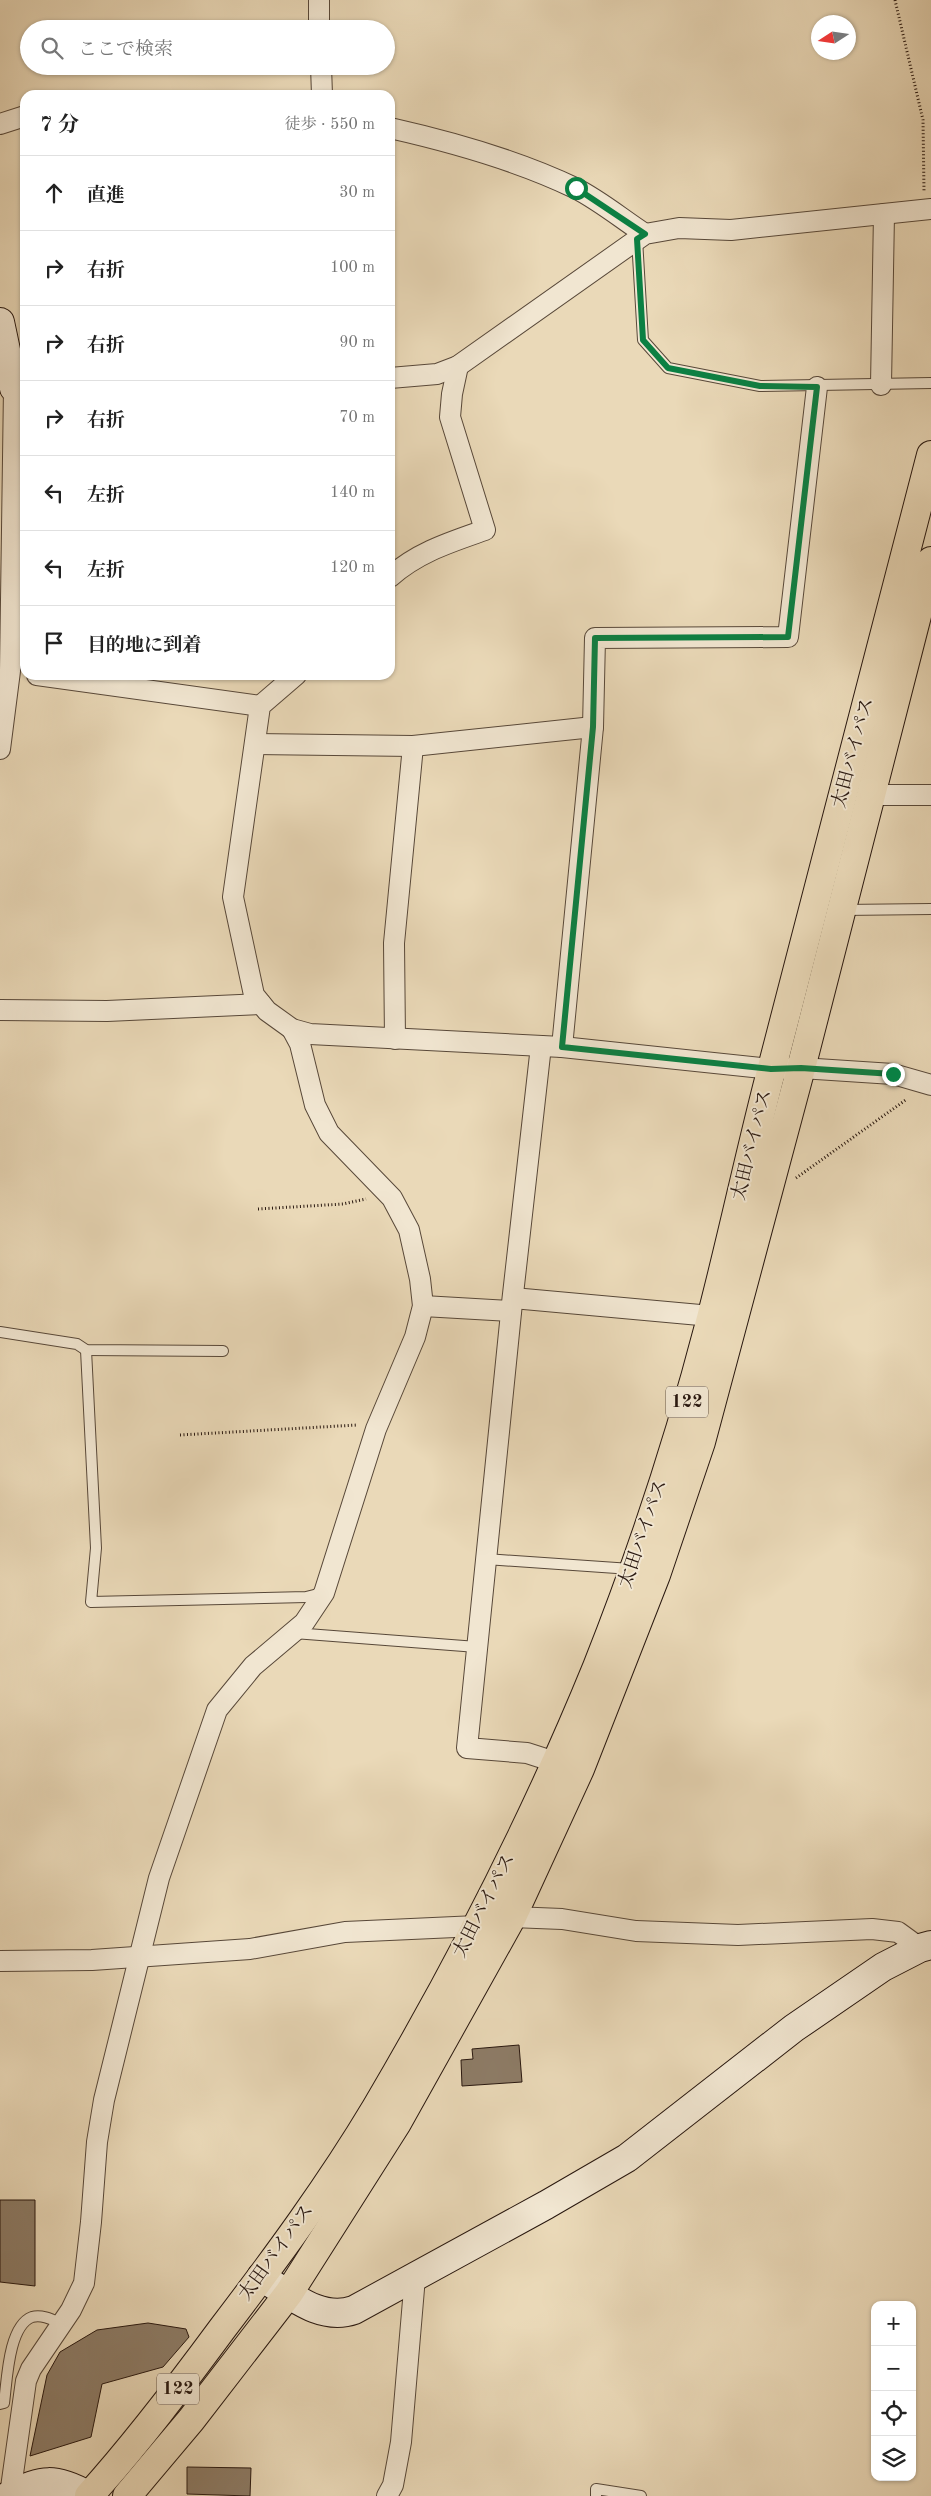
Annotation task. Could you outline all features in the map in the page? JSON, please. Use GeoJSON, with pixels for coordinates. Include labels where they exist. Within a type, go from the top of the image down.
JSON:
{"type":"FeatureCollection","features":[{"type":"Feature","properties":{"kind":"highway","name":"太田バイパス"},"geometry":{"type":"LineString","coordinates":[[89,2496],[184,2380],[295,2232],[374,2112],[477,1926],[555,1762],[597,1666],[671,1458],[711,1316],[771,1069],[931,455]]}},
{"type":"Feature","properties":{"kind":"highway","name":"太田バイパス"},"geometry":{"type":"LineString","coordinates":[[127,2496],[191,2420],[289,2294],[397,2123],[512,1917],[580,1769],[656,1576],[701,1442],[775,1170],[931,561]]}},
{"type":"Feature","properties":{"kind":"street"},"geometry":{"type":"LineString","coordinates":[[318,0],[319,20]]}},
{"type":"Feature","properties":{"kind":"street"},"geometry":{"type":"LineString","coordinates":[[321,75],[322,90]]}},
{"type":"Feature","properties":{"kind":"street"},"geometry":{"type":"LineString","coordinates":[[0,124],[20,118]]}},
{"type":"Feature","properties":{"kind":"street"},"geometry":{"type":"LineString","coordinates":[[395,129],[430,137],[516,163],[576,188],[641,236]]}},
{"type":"Feature","properties":{"kind":"street"},"geometry":{"type":"LineString","coordinates":[[395,378],[437,374],[458,366],[641,236],[678,228],[731,230],[927,209]]}},
{"type":"Feature","properties":{"kind":"street"},"geometry":{"type":"LineString","coordinates":[[881,385],[884,214]]}},
{"type":"Feature","properties":{"kind":"street"},"geometry":{"type":"LineString","coordinates":[[0,322],[13,388],[18,672],[0,749]]}},
{"type":"Feature","properties":{"kind":"street"},"geometry":{"type":"LineString","coordinates":[[395,572],[406,562],[431,549],[485,530],[450,417],[452,394],[458,366]]}},
{"type":"Feature","properties":{"kind":"street"},"geometry":{"type":"LineString","coordinates":[[562,1047],[593,727],[595,638],[788,637],[817,387]]}},
{"type":"Feature","properties":{"kind":"street"},"geometry":{"type":"LineString","coordinates":[[72,680],[260,706]]}},
{"type":"Feature","properties":{"kind":"street"},"geometry":{"type":"LineString","coordinates":[[290,680],[260,706],[233,897],[254,995],[267,1011],[292,1029],[310,1034],[562,1047],[771,1069],[801,1068],[893,1074],[930,1085]]}},
{"type":"Feature","properties":{"kind":"street"},"geometry":{"type":"LineString","coordinates":[[255,744],[413,746],[593,727]]}},
{"type":"Feature","properties":{"kind":"street"},"geometry":{"type":"LineString","coordinates":[[395,1039],[394,943],[413,746]]}},
{"type":"Feature","properties":{"kind":"street"},"geometry":{"type":"LineString","coordinates":[[871,796],[931,795]]}},
{"type":"Feature","properties":{"kind":"street"},"geometry":{"type":"LineString","coordinates":[[0,1010],[107,1011],[261,1004]]}},
{"type":"Feature","properties":{"kind":"street"},"geometry":{"type":"LineString","coordinates":[[9,2495],[26,2381],[31,2369],[78,2297],[84,2283],[97,2142],[104,2100],[159,1878],[217,1710],[253,1666],[304,1623],[324,1593],[378,1424],[415,1337],[423,1306],[420,1279],[409,1230],[388,1194],[329,1133],[315,1105],[300,1044],[292,1029]]}},
{"type":"Feature","properties":{"kind":"street"},"geometry":{"type":"LineString","coordinates":[[542,1046],[512,1304],[467,1748],[528,1753],[555,1762]]}},
{"type":"Feature","properties":{"kind":"street"},"geometry":{"type":"LineString","coordinates":[[423,1306],[512,1304],[711,1316]]}},
{"type":"Feature","properties":{"kind":"street"},"geometry":{"type":"LineString","coordinates":[[0,1961],[92,1960],[250,1950],[345,1932],[477,1926],[512,1917],[562,1919],[636,1931],[738,1935],[872,1929],[898,1932],[925,1946]]}},
{"type":"Feature","properties":{"kind":"street"},"geometry":{"type":"LineString","coordinates":[[261,2277],[317,2310],[330,2314],[342,2314],[354,2310],[546,2205],[627,2158],[794,2028],[883,1967],[925,1946]]}},
{"type":"Feature","properties":{"kind":"street"},"geometry":{"type":"LineString","coordinates":[[387,2496],[393,2485],[401,2442],[415,2277]]}},
{"type":"Feature","properties":{"kind":"street"},"geometry":{"type":"LineString","coordinates":[[9,2495],[39,2482],[51,2481],[69,2485],[89,2496]]}},
{"type":"Feature","properties":{"kind":"lane"},"geometry":{"type":"LineString","coordinates":[[641,236],[643,340],[668,368],[760,386],[817,387],[931,383]]}},
{"type":"Feature","properties":{"kind":"lane"},"geometry":{"type":"LineString","coordinates":[[842,910],[931,909]]}},
{"type":"Feature","properties":{"kind":"lane"},"geometry":{"type":"LineString","coordinates":[[0,1332],[77,1344],[86,1350],[223,1351]]}},
{"type":"Feature","properties":{"kind":"lane"},"geometry":{"type":"LineString","coordinates":[[86,1350],[96,1548],[91,1602],[306,1597],[324,1593]]}},
{"type":"Feature","properties":{"kind":"lane"},"geometry":{"type":"LineString","coordinates":[[486,1559],[632,1569]]}},
{"type":"Feature","properties":{"kind":"lane"},"geometry":{"type":"LineString","coordinates":[[292,1633],[477,1646]]}},
{"type":"Feature","properties":{"kind":"lane"},"geometry":{"type":"LineString","coordinates":[[0,2404],[4,2403],[10,2351],[25,2322],[32,2317],[40,2316],[62,2324]]}},
{"type":"Feature","properties":{"kind":"lane"},"geometry":{"type":"LineString","coordinates":[[596,2496],[596,2489],[641,2496]]}},
{"type":"Feature","properties":{"kind":"path"},"geometry":{"type":"LineString","coordinates":[[895,0],[923,120],[927,209]]}},
{"type":"Feature","properties":{"kind":"path"},"geometry":{"type":"LineString","coordinates":[[775,1170],[796,1178],[930,1085]]}},
{"type":"Feature","properties":{"kind":"path"},"geometry":{"type":"LineString","coordinates":[[258,1210],[343,1204],[388,1194]]}},
{"type":"Feature","properties":{"kind":"path"},"geometry":{"type":"LineString","coordinates":[[180,1435],[378,1424]]}},
{"type":"Feature","properties":{"kind":"building"},"geometry":{"type":"Polygon","coordinates":[[[519,2045],[522,2082],[462,2086],[461,2060],[473,2059],[472,2049],[519,2045]]]}},
{"type":"Feature","properties":{"kind":"building"},"geometry":{"type":"Polygon","coordinates":[[[0,2200],[35,2200],[35,2286],[0,2282],[0,2200]]]}},
{"type":"Feature","properties":{"kind":"building"},"geometry":{"type":"Polygon","coordinates":[[[148,2323],[186,2329],[189,2337],[163,2367],[102,2384],[91,2437],[30,2456],[47,2375],[60,2352],[97,2330],[148,2323]]]}},
{"type":"Feature","properties":{"kind":"building"},"geometry":{"type":"Polygon","coordinates":[[[187,2467],[251,2468],[250,2496],[187,2494],[187,2467]]]}},
{"type":"Feature","properties":{"kind":"route"},"geometry":{"type":"LineString","coordinates":[[576,188],[645,234],[637,239],[643,340],[668,368],[760,386],[817,387],[788,637],[595,638],[593,727],[562,1047],[771,1069],[801,1068],[893,1074]]}}]}
